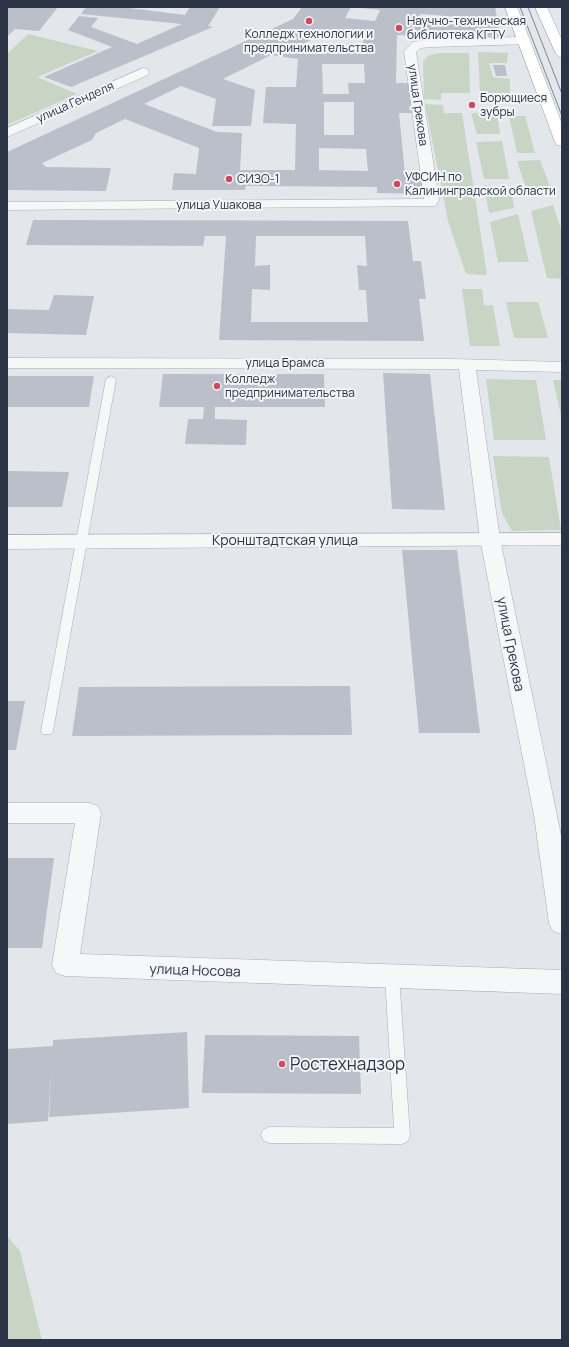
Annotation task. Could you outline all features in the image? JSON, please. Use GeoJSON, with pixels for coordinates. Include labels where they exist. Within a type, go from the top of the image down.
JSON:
{"type":"FeatureCollection","features":[{"type":"Feature","properties":{"kind":"main road"},"geometry":{"type":"LineString","coordinates":[[511,7],[530,36],[562,142]]}},
{"type":"Feature","properties":{"kind":"main road"},"geometry":{"type":"LineString","coordinates":[[541,7],[558,34],[562,54]]}},
{"type":"Feature","properties":{"kind":"main road"},"geometry":{"type":"LineString","coordinates":[[530,36],[558,34]]}},
{"type":"Feature","properties":{"kind":"street","name":"улица Грекова"},"geometry":{"type":"LineString","coordinates":[[430,203],[432,200],[410,51],[417,45],[431,43],[530,36]]}},
{"type":"Feature","properties":{"kind":"street","name":"улица Генделя"},"geometry":{"type":"LineString","coordinates":[[7,133],[143,72]]}},
{"type":"Feature","properties":{"kind":"street","name":"улица Ушакова"},"geometry":{"type":"LineString","coordinates":[[7,206],[430,203]]}},
{"type":"Feature","properties":{"kind":"street","name":"улица Брамса"},"geometry":{"type":"LineString","coordinates":[[7,363],[467,364],[562,367]]}},
{"type":"Feature","properties":{"kind":"street","name":"улица Грекова"},"geometry":{"type":"LineString","coordinates":[[467,364],[490,539],[546,815],[558,860],[562,923]]}},
{"type":"Feature","properties":{"kind":"street","name":"Кронштадтская улица"},"geometry":{"type":"LineString","coordinates":[[7,542],[562,539]]}},
{"type":"Feature","properties":{"kind":"street","name":"улица Носова"},"geometry":{"type":"LineString","coordinates":[[7,813],[89,813],[65,965],[562,982]]}},
{"type":"Feature","properties":{"kind":"lane"},"geometry":{"type":"LineString","coordinates":[[47,731],[110,379]]}},
{"type":"Feature","properties":{"kind":"lane"},"geometry":{"type":"LineString","coordinates":[[269,1135],[402,1136],[392,976]]}},
{"type":"Feature","properties":{"kind":"green space"},"geometry":{"type":"Polygon","coordinates":[[[28,34],[98,51],[37,77],[77,94],[7,125],[7,54],[28,34]]]}},
{"type":"Feature","properties":{"kind":"green space"},"geometry":{"type":"Polygon","coordinates":[[[478,52],[508,53],[507,63],[489,63],[493,77],[510,79],[510,93],[480,93],[478,52]]]}},
{"type":"Feature","properties":{"kind":"green space"},"geometry":{"type":"Polygon","coordinates":[[[438,53],[469,53],[470,93],[441,93],[441,100],[424,99],[423,61],[428,56],[438,53]]]}},
{"type":"Feature","properties":{"kind":"green space"},"geometry":{"type":"Polygon","coordinates":[[[425,104],[443,105],[444,113],[462,113],[487,275],[466,274],[448,221],[425,104]]]}},
{"type":"Feature","properties":{"kind":"green space"},"geometry":{"type":"Polygon","coordinates":[[[471,113],[497,113],[500,134],[477,134],[471,113]]]}},
{"type":"Feature","properties":{"kind":"green space"},"geometry":{"type":"Polygon","coordinates":[[[509,116],[525,116],[535,153],[517,153],[509,116]]]}},
{"type":"Feature","properties":{"kind":"green space"},"geometry":{"type":"Polygon","coordinates":[[[502,141],[509,179],[484,179],[476,142],[502,141]]]}},
{"type":"Feature","properties":{"kind":"green space"},"geometry":{"type":"Polygon","coordinates":[[[540,160],[553,195],[525,185],[517,161],[540,160]]]}},
{"type":"Feature","properties":{"kind":"green space"},"geometry":{"type":"Polygon","coordinates":[[[484,185],[511,188],[514,208],[489,213],[484,185]]]}},
{"type":"Feature","properties":{"kind":"green space"},"geometry":{"type":"Polygon","coordinates":[[[553,205],[562,232],[562,279],[547,278],[531,211],[553,205]]]}},
{"type":"Feature","properties":{"kind":"green space"},"geometry":{"type":"Polygon","coordinates":[[[518,214],[529,262],[498,262],[490,222],[518,214]]]}},
{"type":"Feature","properties":{"kind":"green space"},"geometry":{"type":"Polygon","coordinates":[[[462,289],[482,289],[484,305],[493,305],[500,346],[470,346],[462,289]]]}},
{"type":"Feature","properties":{"kind":"green space"},"geometry":{"type":"Polygon","coordinates":[[[506,302],[538,302],[548,338],[514,338],[506,302]]]}},
{"type":"Feature","properties":{"kind":"green space"},"geometry":{"type":"Polygon","coordinates":[[[486,379],[536,380],[546,440],[494,440],[486,379]]]}},
{"type":"Feature","properties":{"kind":"green space"},"geometry":{"type":"Polygon","coordinates":[[[553,380],[562,380],[562,420],[553,380]]]}},
{"type":"Feature","properties":{"kind":"green space"},"geometry":{"type":"Polygon","coordinates":[[[493,456],[549,457],[561,530],[512,531],[502,513],[493,456]]]}},
{"type":"Feature","properties":{"kind":"green space"},"geometry":{"type":"Polygon","coordinates":[[[7,1236],[20,1251],[42,1340],[7,1340],[7,1236]]]}},
{"type":"Feature","properties":{"kind":"building"},"geometry":{"type":"Polygon","coordinates":[[[7,7],[58,7],[39,31],[15,29],[7,37],[7,7]]]}},
{"type":"Feature","properties":{"kind":"building"},"geometry":{"type":"Polygon","coordinates":[[[86,7],[121,7],[185,15],[190,7],[220,7],[208,26],[213,27],[71,87],[44,77],[112,47],[68,30],[79,16],[98,18],[91,27],[137,44],[182,24],[81,14],[86,7]]]}},
{"type":"Feature","properties":{"kind":"building"},"geometry":{"type":"Polygon","coordinates":[[[302,7],[351,7],[495,7],[500,33],[503,37],[397,35],[396,83],[409,83],[413,113],[399,113],[405,174],[427,175],[430,194],[377,193],[377,187],[246,186],[245,190],[172,190],[174,173],[196,174],[199,148],[125,119],[96,133],[92,140],[42,163],[46,167],[111,168],[106,191],[7,190],[7,152],[293,19],[302,7]],[[351,7],[345,18],[375,21],[380,10],[351,7]],[[420,14],[416,24],[476,25],[474,18],[420,14]],[[329,30],[300,46],[308,52],[363,53],[363,34],[329,30]],[[271,55],[223,79],[255,90],[251,126],[212,126],[216,99],[181,86],[144,104],[217,132],[242,133],[240,170],[295,170],[296,124],[263,123],[266,87],[296,87],[298,59],[271,55]],[[322,64],[323,94],[349,94],[348,83],[365,83],[364,64],[322,64]],[[324,102],[324,135],[354,135],[354,102],[324,102]],[[319,148],[319,170],[368,171],[366,149],[319,148]]]}},
{"type":"Feature","properties":{"kind":"building"},"geometry":{"type":"Polygon","coordinates":[[[493,65],[505,65],[507,76],[496,76],[493,65]]]}},
{"type":"Feature","properties":{"kind":"building"},"geometry":{"type":"Polygon","coordinates":[[[33,220],[408,221],[413,261],[421,261],[426,299],[419,299],[424,341],[219,340],[226,236],[205,236],[203,246],[26,245],[33,220]],[[256,236],[255,266],[270,265],[270,290],[252,289],[251,322],[368,322],[366,290],[359,290],[357,265],[367,266],[365,236],[256,236]]]}},
{"type":"Feature","properties":{"kind":"building"},"geometry":{"type":"Polygon","coordinates":[[[54,295],[94,296],[86,335],[7,333],[7,309],[49,310],[54,295]]]}},
{"type":"Feature","properties":{"kind":"building"},"geometry":{"type":"Polygon","coordinates":[[[383,373],[430,374],[445,510],[392,509],[383,373]]]}},
{"type":"Feature","properties":{"kind":"building","name":"Колледж предпринимательства"},"geometry":{"type":"Polygon","coordinates":[[[163,374],[324,374],[325,407],[215,407],[215,419],[247,420],[246,445],[185,444],[188,419],[203,419],[204,407],[159,407],[163,374]]]}},
{"type":"Feature","properties":{"kind":"building"},"geometry":{"type":"Polygon","coordinates":[[[7,376],[94,376],[89,407],[7,407],[7,376]]]}},
{"type":"Feature","properties":{"kind":"building"},"geometry":{"type":"Polygon","coordinates":[[[7,471],[69,472],[62,507],[7,507],[7,471]]]}},
{"type":"Feature","properties":{"kind":"building"},"geometry":{"type":"Polygon","coordinates":[[[402,550],[457,550],[480,733],[419,733],[402,550]]]}},
{"type":"Feature","properties":{"kind":"building"},"geometry":{"type":"Polygon","coordinates":[[[350,686],[352,735],[72,736],[79,687],[350,686]]]}},
{"type":"Feature","properties":{"kind":"building"},"geometry":{"type":"Polygon","coordinates":[[[7,701],[25,701],[16,750],[7,750],[7,701]]]}},
{"type":"Feature","properties":{"kind":"building"},"geometry":{"type":"Polygon","coordinates":[[[7,858],[54,858],[42,948],[7,948],[7,858]]]}},
{"type":"Feature","properties":{"kind":"building"},"geometry":{"type":"Polygon","coordinates":[[[187,1032],[189,1108],[49,1117],[51,1070],[48,1121],[7,1124],[7,1049],[53,1046],[53,1040],[187,1032]]]}},
{"type":"Feature","properties":{"kind":"building","name":"Ростехнадзор"},"geometry":{"type":"Polygon","coordinates":[[[205,1035],[359,1036],[361,1094],[202,1093],[205,1035]]]}},
{"type":"Feature","properties":{"kind":"tram line"},"geometry":{"type":"LineString","coordinates":[[520,7],[562,116]]}},
{"type":"Feature","properties":{"kind":"tram line"},"geometry":{"type":"LineString","coordinates":[[528,7],[562,94]]}},
{"type":"Feature","properties":{"kind":"place","name":"Колледж технологии и предпринимательства"},"geometry":{"type":"Point","coordinates":[309,21]}},
{"type":"Feature","properties":{"kind":"place","name":"Научно-техническая библиотека КГТУ"},"geometry":{"type":"Point","coordinates":[399,28]}},
{"type":"Feature","properties":{"kind":"place","name":"Борющиеся зубры"},"geometry":{"type":"Point","coordinates":[472,105]}},
{"type":"Feature","properties":{"kind":"place","name":"СИЗО-1"},"geometry":{"type":"Point","coordinates":[229,179]}},
{"type":"Feature","properties":{"kind":"place","name":"УФСИН по Калининградской области"},"geometry":{"type":"Point","coordinates":[397,184]}},
{"type":"Feature","properties":{"kind":"place","name":"Колледж предпринимательства"},"geometry":{"type":"Point","coordinates":[217,386]}},
{"type":"Feature","properties":{"kind":"place","name":"Ростехнадзор"},"geometry":{"type":"Point","coordinates":[282,1064]}}]}
